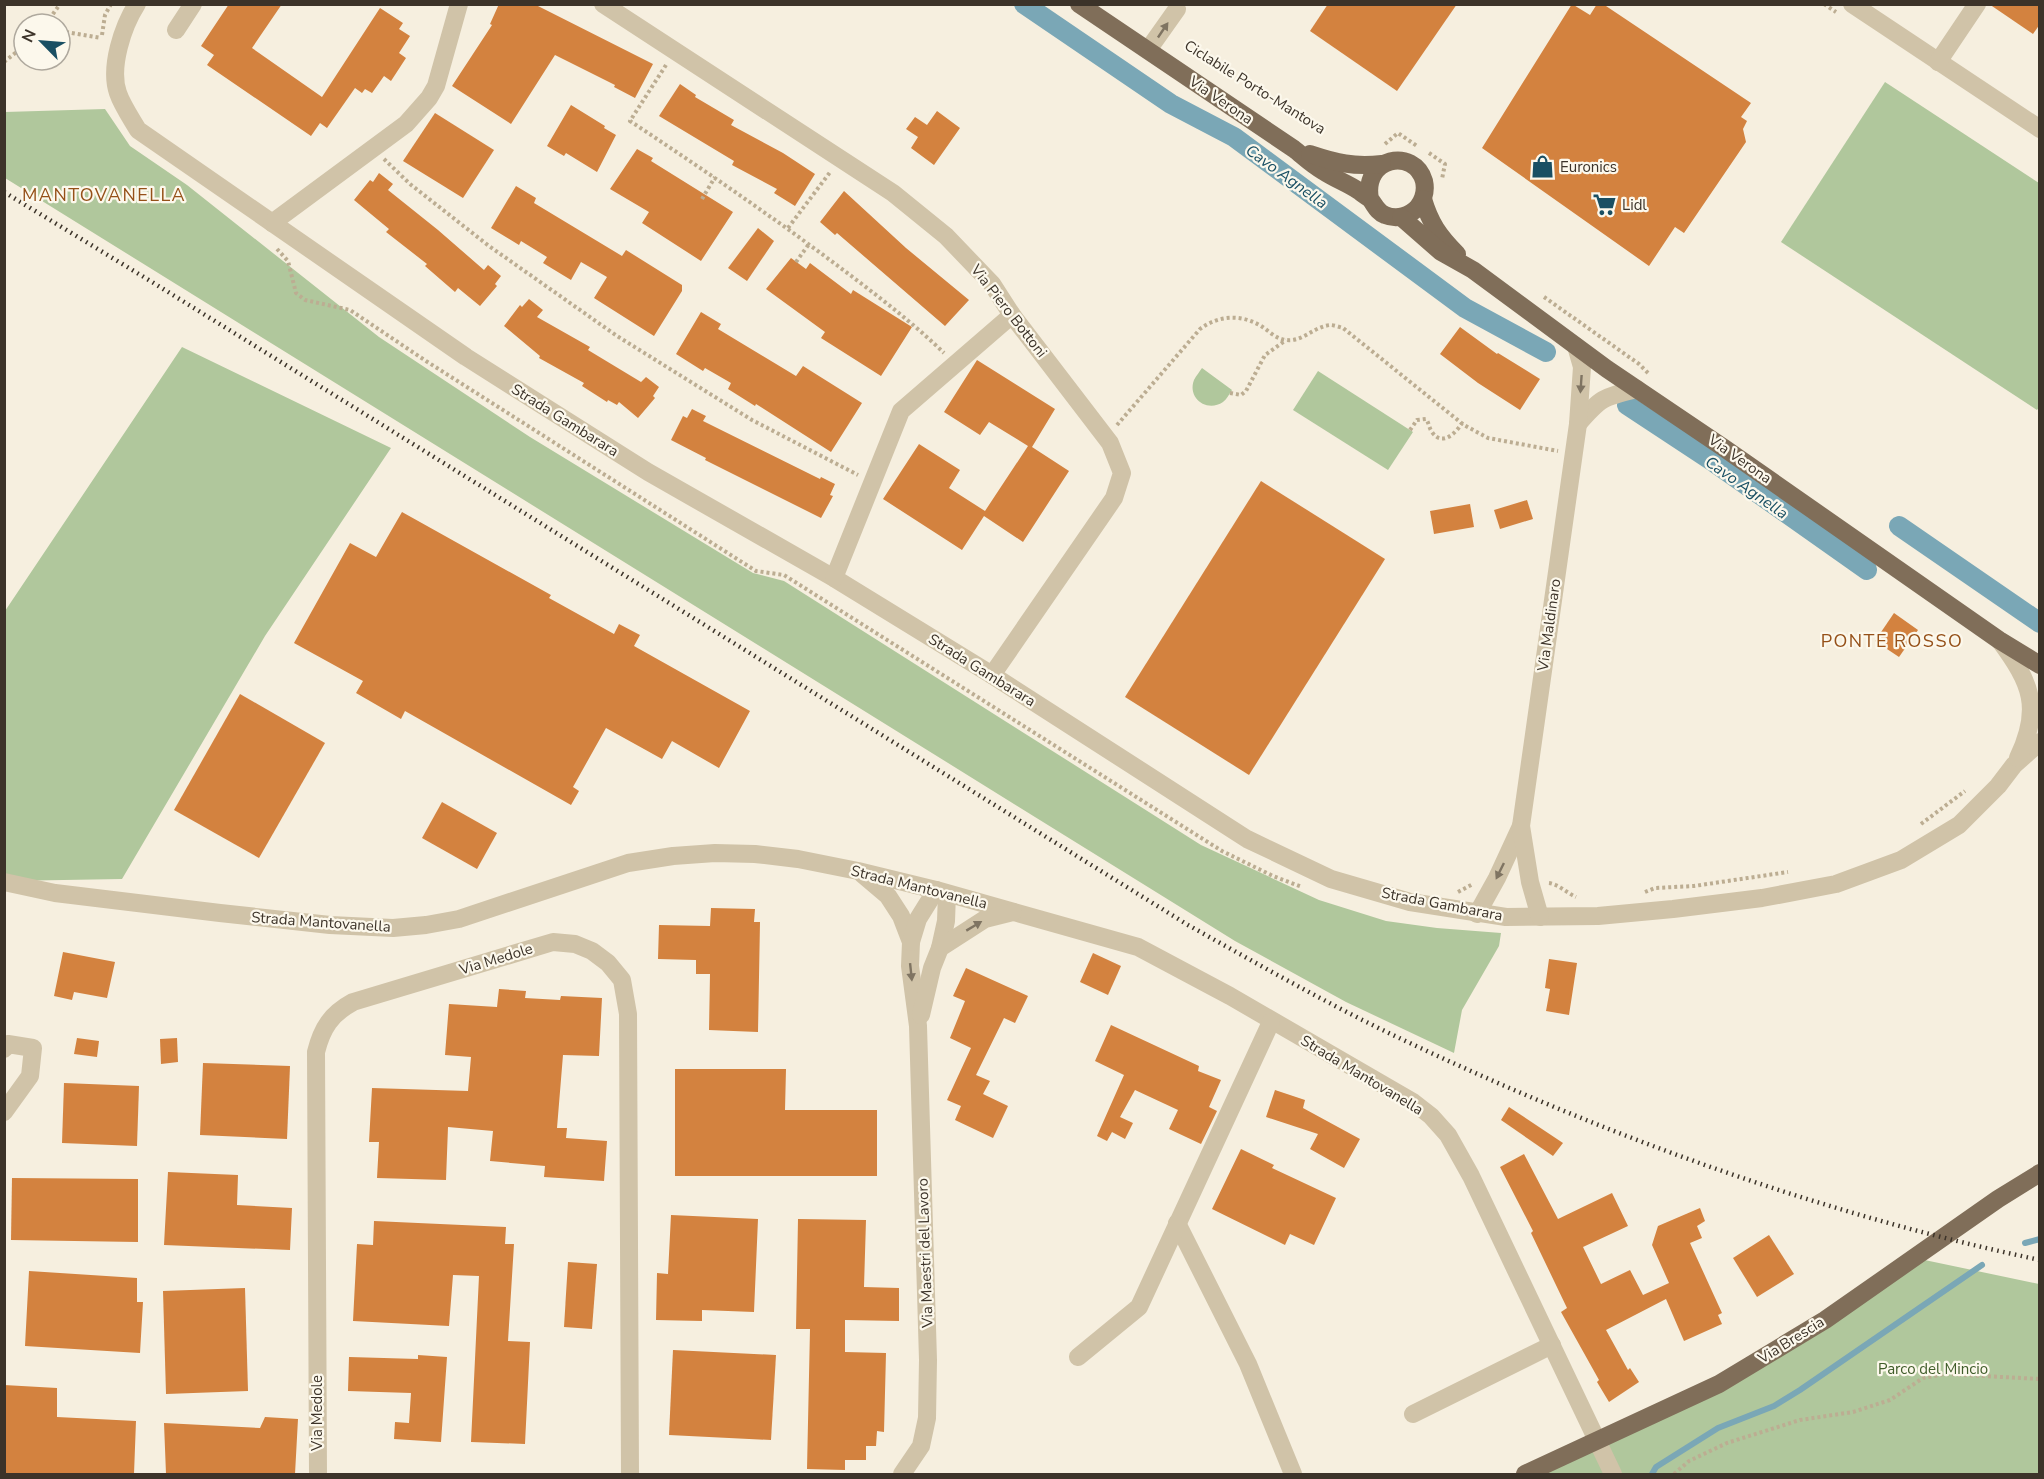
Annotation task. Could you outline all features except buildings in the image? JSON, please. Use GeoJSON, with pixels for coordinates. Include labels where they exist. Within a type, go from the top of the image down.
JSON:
{"type":"FeatureCollection","features":[{"type":"Feature","properties":{"kind":"main road","name":"Via Verona"},"geometry":{"type":"LineString","coordinates":[[1079,4],[1294,149],[1322,171],[1347,183],[1370,199],[1379,212],[1401,217],[1441,252],[1473,270],[1637,389],[1999,640],[2040,665]]}},
{"type":"Feature","properties":{"kind":"main road","name":"Via Verona"},"geometry":{"type":"LineString","coordinates":[[1294,149],[1340,164],[1361,166],[1390,161],[1410,164],[1419,171],[1424,180],[1423,199],[1430,221],[1443,240],[1473,270]]}},
{"type":"Feature","properties":{"kind":"main road"},"geometry":{"type":"LineString","coordinates":[[1370,199],[1368,189],[1370,180],[1374,171],[1382,164]]}},
{"type":"Feature","properties":{"kind":"main road"},"geometry":{"type":"LineString","coordinates":[[1401,217],[1410,214],[1423,199]]}},
{"type":"Feature","properties":{"kind":"main road","name":"Via Brescia"},"geometry":{"type":"LineString","coordinates":[[1525,1474],[1719,1384],[1825,1320],[1979,1212],[2040,1173]]}},
{"type":"Feature","properties":{"kind":"street","name":"Strada Gambarara"},"geometry":{"type":"LineString","coordinates":[[137,4],[129,17],[115,59],[117,92],[138,130],[466,357],[648,472],[834,578],[992,675],[1247,838],[1331,879],[1410,902],[1506,917],[1598,916],[1672,909],[1762,898],[1836,884],[1901,860],[1959,825],[1998,786],[2031,744],[2040,725]]}},
{"type":"Feature","properties":{"kind":"street"},"geometry":{"type":"LineString","coordinates":[[176,30],[193,4]]}},
{"type":"Feature","properties":{"kind":"street"},"geometry":{"type":"LineString","coordinates":[[272,223],[406,124],[429,98],[436,86],[459,4]]}},
{"type":"Feature","properties":{"kind":"street","name":"Via Piero Bottoni"},"geometry":{"type":"LineString","coordinates":[[603,4],[893,193],[946,236],[992,284],[1012,315],[1110,443],[1122,473],[1114,498],[992,675]]}},
{"type":"Feature","properties":{"kind":"street"},"geometry":{"type":"LineString","coordinates":[[1852,4],[2040,129]]}},
{"type":"Feature","properties":{"kind":"street"},"geometry":{"type":"LineString","coordinates":[[1938,62],[1977,4]]}},
{"type":"Feature","properties":{"kind":"street"},"geometry":{"type":"LineString","coordinates":[[1148,50],[1175,6]]}},
{"type":"Feature","properties":{"kind":"street"},"geometry":{"type":"LineString","coordinates":[[834,578],[901,411],[1012,315]]}},
{"type":"Feature","properties":{"kind":"street","name":"Via Maldinaro"},"geometry":{"type":"LineString","coordinates":[[1477,914],[1521,826],[1578,424],[1582,367],[1576,346]]}},
{"type":"Feature","properties":{"kind":"street"},"geometry":{"type":"LineString","coordinates":[[1578,424],[1593,406],[1607,396],[1637,389]]}},
{"type":"Feature","properties":{"kind":"street"},"geometry":{"type":"LineString","coordinates":[[1999,640],[2018,665],[2028,688],[2031,708],[2031,744]]}},
{"type":"Feature","properties":{"kind":"street","name":"Via Maldinaro"},"geometry":{"type":"LineString","coordinates":[[1521,826],[1530,882],[1540,917]]}},
{"type":"Feature","properties":{"kind":"street","name":"Strada Mantovanella"},"geometry":{"type":"LineString","coordinates":[[4,882],[55,893],[219,913],[330,925],[393,928],[459,919],[628,863],[673,856],[715,853],[755,854],[798,859],[858,871],[1138,946],[1230,996],[1271,1022],[1413,1102],[1431,1116],[1448,1135],[1470,1176],[1613,1474]]}},
{"type":"Feature","properties":{"kind":"street"},"geometry":{"type":"LineString","coordinates":[[858,871],[888,896],[901,916],[911,942]]}},
{"type":"Feature","properties":{"kind":"street"},"geometry":{"type":"LineString","coordinates":[[918,1026],[910,966],[911,942],[918,919],[941,892]]}},
{"type":"Feature","properties":{"kind":"street"},"geometry":{"type":"LineString","coordinates":[[918,1026],[946,921],[941,892]]}},
{"type":"Feature","properties":{"kind":"street"},"geometry":{"type":"LineString","coordinates":[[940,948],[985,919],[1015,912]]}},
{"type":"Feature","properties":{"kind":"street","name":"Via Medole"},"geometry":{"type":"LineString","coordinates":[[318,1474],[316,1052],[320,1035],[329,1019],[340,1009],[353,1002],[553,942],[575,944],[592,951],[608,963],[622,980],[628,1014],[630,1474]]}},
{"type":"Feature","properties":{"kind":"street"},"geometry":{"type":"LineString","coordinates":[[1078,1357],[1139,1307],[1271,1022]]}},
{"type":"Feature","properties":{"kind":"street","name":"Via Maestri del Lavoro"},"geometry":{"type":"LineString","coordinates":[[902,1474],[921,1446],[927,1418],[928,1360],[918,1026]]}},
{"type":"Feature","properties":{"kind":"street"},"geometry":{"type":"LineString","coordinates":[[4,1049],[8,1044],[33,1048],[30,1076],[4,1112]]}},
{"type":"Feature","properties":{"kind":"street"},"geometry":{"type":"LineString","coordinates":[[1177,1223],[1248,1364],[1293,1474]]}},
{"type":"Feature","properties":{"kind":"street"},"geometry":{"type":"LineString","coordinates":[[1413,1413],[1552,1345]]}},
{"type":"Feature","properties":{"kind":"path"},"geometry":{"type":"LineString","coordinates":[[100,45],[105,15],[111,4]]}},
{"type":"Feature","properties":{"kind":"path"},"geometry":{"type":"LineString","coordinates":[[72,33],[101,38]]}},
{"type":"Feature","properties":{"kind":"path"},"geometry":{"type":"LineString","coordinates":[[675,51],[630,121],[788,228],[895,310],[935,344],[955,365]]}},
{"type":"Feature","properties":{"kind":"path"},"geometry":{"type":"LineString","coordinates":[[1384,145],[1398,133]]}},
{"type":"Feature","properties":{"kind":"path"},"geometry":{"type":"LineString","coordinates":[[382,157],[410,184],[489,246],[617,336],[752,420],[854,473]]}},
{"type":"Feature","properties":{"kind":"path"},"geometry":{"type":"LineString","coordinates":[[788,228],[841,159]]}},
{"type":"Feature","properties":{"kind":"path"},"geometry":{"type":"LineString","coordinates":[[702,198],[715,177]]}},
{"type":"Feature","properties":{"kind":"path"},"geometry":{"type":"LineString","coordinates":[[272,244],[288,261],[296,293],[305,300],[350,310],[426,361],[756,571],[784,575],[1222,851],[1306,889]]}},
{"type":"Feature","properties":{"kind":"path"},"geometry":{"type":"LineString","coordinates":[[796,262],[809,244]]}},
{"type":"Feature","properties":{"kind":"path"},"geometry":{"type":"LineString","coordinates":[[1105,437],[1124,418],[1190,339],[1209,322],[1238,317],[1250,320],[1286,340],[1302,339],[1330,325],[1343,328],[1462,423],[1488,438],[1573,454]]}},
{"type":"Feature","properties":{"kind":"path"},"geometry":{"type":"LineString","coordinates":[[1230,393],[1241,395],[1246,391],[1265,355],[1286,340]]}},
{"type":"Feature","properties":{"kind":"path"},"geometry":{"type":"LineString","coordinates":[[1410,430],[1418,420],[1426,419],[1432,433],[1438,438],[1446,438],[1453,436],[1462,423]]}},
{"type":"Feature","properties":{"kind":"path"},"geometry":{"type":"LineString","coordinates":[[1919,826],[1966,790]]}},
{"type":"Feature","properties":{"kind":"path"},"geometry":{"type":"LineString","coordinates":[[1638,896],[1655,888],[1694,886],[1791,872]]}},
{"type":"Feature","properties":{"kind":"path"},"geometry":{"type":"LineString","coordinates":[[1449,894],[1457,892],[1484,876],[1497,878]]}},
{"type":"Feature","properties":{"kind":"path"},"geometry":{"type":"LineString","coordinates":[[1530,882],[1554,884],[1582,899]]}},
{"type":"Feature","properties":{"kind":"path"},"geometry":{"type":"LineString","coordinates":[[1674,1474],[1689,1461],[1727,1443],[1800,1420],[1853,1412],[1890,1400],[1923,1378],[1945,1374],[2040,1379]]}},
{"type":"Feature","properties":{"kind":"green space"},"geometry":{"type":"Polygon","coordinates":[[[1885,82],[2039,183],[2040,406],[2037,410],[1781,242],[1885,82]]]}},
{"type":"Feature","properties":{"kind":"green space"},"geometry":{"type":"Polygon","coordinates":[[[105,109],[130,146],[187,185],[379,337],[530,437],[753,573],[784,581],[1201,845],[1319,900],[1386,921],[1501,933],[1499,946],[1462,1010],[1454,1053],[1346,1002],[1235,941],[5,178],[5,112],[105,109]]]}},
{"type":"Feature","properties":{"kind":"green space"},"geometry":{"type":"Polygon","coordinates":[[[182,347],[391,448],[265,636],[122,879],[5,881],[5,611],[182,347]]]}},
{"type":"Feature","properties":{"kind":"green space"},"geometry":{"type":"Polygon","coordinates":[[[1202,368],[1232,390],[1223,402],[1211,406],[1205,405],[1196,398],[1193,393],[1194,380],[1202,368]]]}},
{"type":"Feature","properties":{"kind":"green space"},"geometry":{"type":"Polygon","coordinates":[[[1318,371],[1413,432],[1388,470],[1293,410],[1318,371]]]}},
{"type":"Feature","properties":{"kind":"green space","name":"Parco del Mincio"},"geometry":{"type":"Polygon","coordinates":[[[1915,1258],[2039,1284],[2039,1474],[1522,1474],[1673,1406],[1915,1258]]]}},
{"type":"Feature","properties":{"kind":"waterway","name":"Cavo Agnella"},"geometry":{"type":"LineString","coordinates":[[1024,4],[1171,104],[1234,137],[1465,308],[1546,352]]}},
{"type":"Feature","properties":{"kind":"waterway","name":"Cavo Agnella"},"geometry":{"type":"LineString","coordinates":[[1627,405],[1715,463],[1867,570]]}},
{"type":"Feature","properties":{"kind":"waterway","name":"Cavo Agnella"},"geometry":{"type":"LineString","coordinates":[[1899,526],[2040,623]]}},
{"type":"Feature","properties":{"kind":"waterway"},"geometry":{"type":"LineString","coordinates":[[2025,1243],[2040,1239]]}},
{"type":"Feature","properties":{"kind":"waterway"},"geometry":{"type":"LineString","coordinates":[[1652,1474],[1656,1467],[1718,1428],[1774,1406],[1800,1390],[1982,1265]]}},
{"type":"Feature","properties":{"kind":"railway"},"geometry":{"type":"LineString","coordinates":[[4,192],[1188,925],[1342,1010],[1551,1106],[1711,1167],[1874,1219],[2040,1260]]}},
{"type":"Feature","properties":{"kind":"place","name":"Euronics"},"geometry":{"type":"Point","coordinates":[1542,167]}},
{"type":"Feature","properties":{"kind":"place","name":"Lidl"},"geometry":{"type":"Point","coordinates":[1604,205]}},
{"type":"Feature","properties":{"kind":"district","name":"MANTOVANELLA"},"geometry":{"type":"Point","coordinates":[104,195]}},
{"type":"Feature","properties":{"kind":"district","name":"PONTE ROSSO"},"geometry":{"type":"Point","coordinates":[1892,641]}}]}
